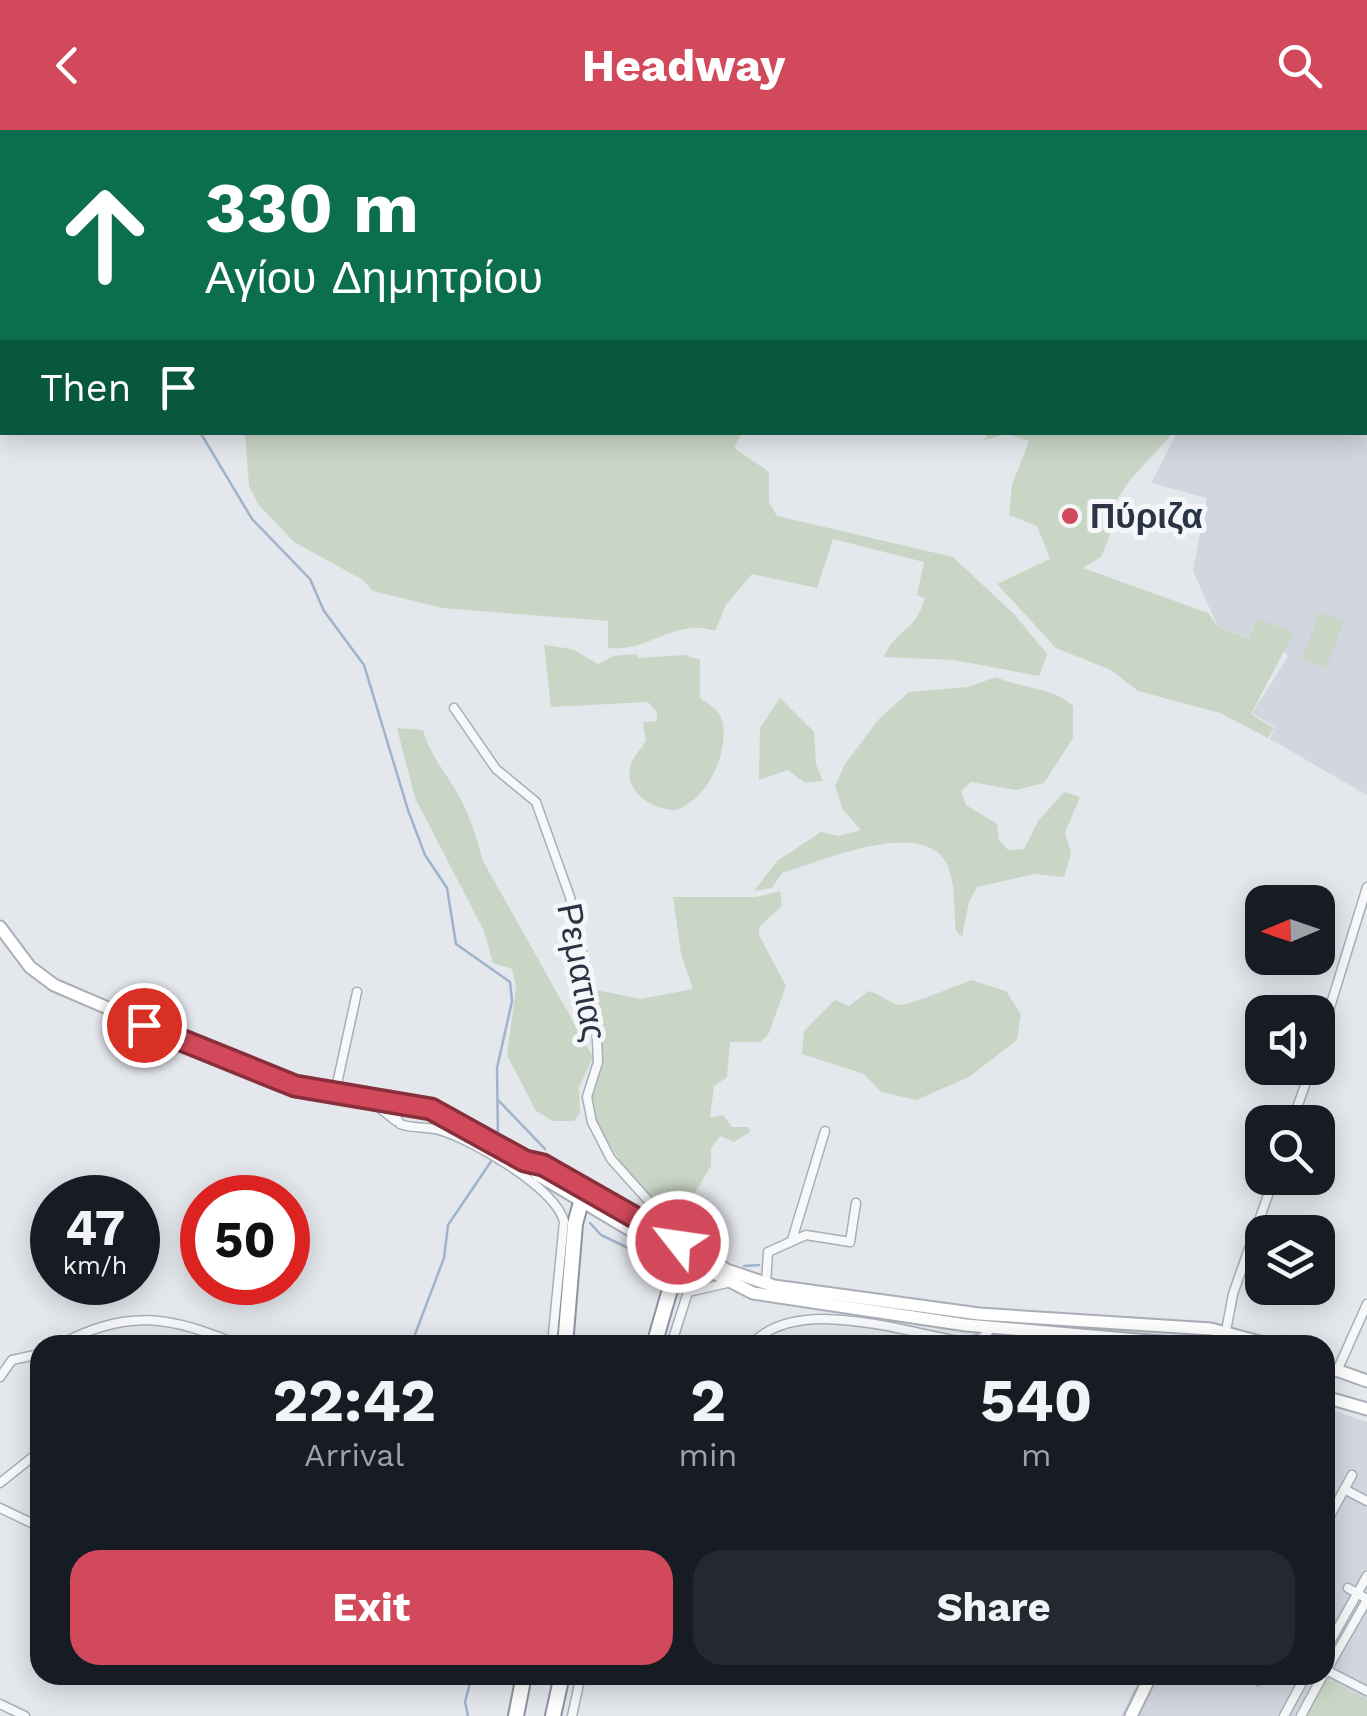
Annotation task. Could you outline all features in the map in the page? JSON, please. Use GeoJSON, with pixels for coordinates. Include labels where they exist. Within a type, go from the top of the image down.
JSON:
{"type":"FeatureCollection","features":[{"type":"Feature","properties":{"kind":"highway"},"geometry":{"type":"LineString","coordinates":[[567,1335],[575,1224],[585,1196]]}},
{"type":"Feature","properties":{"kind":"highway"},"geometry":{"type":"LineString","coordinates":[[657,1335],[679,1258]]}},
{"type":"Feature","properties":{"kind":"highway"},"geometry":{"type":"LineString","coordinates":[[671,1290],[687,1275],[706,1272]]}},
{"type":"Feature","properties":{"kind":"highway"},"geometry":{"type":"LineString","coordinates":[[516,1716],[522,1685]]}},
{"type":"Feature","properties":{"kind":"highway"},"geometry":{"type":"LineString","coordinates":[[553,1716],[560,1685]]}},
{"type":"Feature","properties":{"kind":"street","name":"Ρεματιας"},"geometry":{"type":"LineString","coordinates":[[454,708],[496,770],[536,802],[570,897],[596,1018],[598,1062],[587,1097],[592,1122],[611,1159],[672,1227],[678,1242]]}},
{"type":"Feature","properties":{"kind":"street"},"geometry":{"type":"LineString","coordinates":[[1334,995],[1367,887]]}},
{"type":"Feature","properties":{"kind":"street"},"geometry":{"type":"LineString","coordinates":[[0,928],[30,966],[54,985],[276,1080],[404,1102],[457,1122],[525,1161],[538,1175],[678,1242],[727,1270],[766,1284],[979,1314],[1239,1335]]}},
{"type":"Feature","properties":{"kind":"street"},"geometry":{"type":"LineString","coordinates":[[335,1093],[357,992]]}},
{"type":"Feature","properties":{"kind":"street"},"geometry":{"type":"LineString","coordinates":[[359,1095],[402,1125],[448,1134],[550,1195],[564,1222],[553,1335]]}},
{"type":"Feature","properties":{"kind":"street"},"geometry":{"type":"LineString","coordinates":[[402,1125],[404,1102]]}},
{"type":"Feature","properties":{"kind":"street"},"geometry":{"type":"LineString","coordinates":[[792,1240],[826,1131]]}},
{"type":"Feature","properties":{"kind":"street"},"geometry":{"type":"LineString","coordinates":[[1226,1331],[1233,1294],[1268,1195]]}},
{"type":"Feature","properties":{"kind":"street"},"geometry":{"type":"LineString","coordinates":[[585,1196],[632,1231],[726,1283],[790,1302],[1076,1335]]}},
{"type":"Feature","properties":{"kind":"street"},"geometry":{"type":"LineString","coordinates":[[766,1284],[766,1254],[792,1240],[806,1235],[848,1244],[856,1203]]}},
{"type":"Feature","properties":{"kind":"street"},"geometry":{"type":"LineString","coordinates":[[678,1242],[679,1258]]}},
{"type":"Feature","properties":{"kind":"street"},"geometry":{"type":"LineString","coordinates":[[673,1335],[688,1292],[726,1283]]}},
{"type":"Feature","properties":{"kind":"street"},"geometry":{"type":"LineString","coordinates":[[1335,1361],[1367,1304]]}},
{"type":"Feature","properties":{"kind":"street"},"geometry":{"type":"LineString","coordinates":[[82,1335],[115,1320],[186,1326],[211,1335]]}},
{"type":"Feature","properties":{"kind":"street"},"geometry":{"type":"LineString","coordinates":[[764,1335],[776,1326],[813,1321],[864,1322],[930,1335]]}},
{"type":"Feature","properties":{"kind":"street"},"geometry":{"type":"LineString","coordinates":[[985,1335],[992,1328]]}},
{"type":"Feature","properties":{"kind":"street"},"geometry":{"type":"LineString","coordinates":[[0,1377],[12,1360],[30,1356]]}},
{"type":"Feature","properties":{"kind":"street"},"geometry":{"type":"LineString","coordinates":[[1335,1369],[1367,1381]]}},
{"type":"Feature","properties":{"kind":"street"},"geometry":{"type":"LineString","coordinates":[[1335,1400],[1367,1409]]}},
{"type":"Feature","properties":{"kind":"street"},"geometry":{"type":"LineString","coordinates":[[0,1483],[30,1459]]}},
{"type":"Feature","properties":{"kind":"street"},"geometry":{"type":"LineString","coordinates":[[1335,1506],[1352,1475]]}},
{"type":"Feature","properties":{"kind":"street"},"geometry":{"type":"LineString","coordinates":[[1344,1489],[1367,1501]]}},
{"type":"Feature","properties":{"kind":"street"},"geometry":{"type":"LineString","coordinates":[[0,1508],[30,1522]]}},
{"type":"Feature","properties":{"kind":"street"},"geometry":{"type":"LineString","coordinates":[[1335,1634],[1367,1576]]}},
{"type":"Feature","properties":{"kind":"street"},"geometry":{"type":"LineString","coordinates":[[1336,1657],[1367,1599],[1348,1588]]}},
{"type":"Feature","properties":{"kind":"street"},"geometry":{"type":"LineString","coordinates":[[1335,1677],[1367,1691]]}},
{"type":"Feature","properties":{"kind":"street"},"geometry":{"type":"LineString","coordinates":[[572,1716],[579,1685]]}},
{"type":"Feature","properties":{"kind":"street"},"geometry":{"type":"LineString","coordinates":[[1131,1716],[1146,1685]]}},
{"type":"Feature","properties":{"kind":"street"},"geometry":{"type":"LineString","coordinates":[[1284,1716],[1301,1685]]}},
{"type":"Feature","properties":{"kind":"street"},"geometry":{"type":"LineString","coordinates":[[1301,1716],[1318,1685]]}},
{"type":"Feature","properties":{"kind":"street"},"geometry":{"type":"LineString","coordinates":[[0,1704],[26,1716]]}},
{"type":"Feature","properties":{"kind":"shaded area"},"geometry":{"type":"Polygon","coordinates":[[[1176,435],[1367,435],[1367,795],[1270,739],[1275,727],[1252,713],[1288,657],[1284,651],[1218,627],[1193,571],[1207,498],[1151,483],[1176,435]]]}},
{"type":"Feature","properties":{"kind":"shaded area"},"geometry":{"type":"Polygon","coordinates":[[[1335,1411],[1367,1422],[1367,1716],[1121,1716],[1136,1685],[1335,1685],[1335,1411]]]}},
{"type":"Feature","properties":{"kind":"green space"},"geometry":{"type":"Polygon","coordinates":[[[245,435],[741,435],[734,448],[769,472],[769,502],[777,516],[953,557],[1014,614],[1047,654],[1039,676],[954,660],[884,657],[921,609],[925,598],[917,595],[924,562],[833,539],[817,588],[752,574],[726,605],[715,631],[687,628],[636,645],[608,648],[608,621],[442,608],[373,591],[363,580],[294,542],[258,504],[249,486],[245,435]]]}},
{"type":"Feature","properties":{"kind":"green space"},"geometry":{"type":"Polygon","coordinates":[[[1010,435],[1171,435],[1114,504],[1113,527],[1101,557],[1083,568],[1208,613],[1218,627],[1249,639],[1257,619],[1294,632],[1251,714],[1274,728],[1268,738],[1220,713],[1138,691],[1111,670],[1056,648],[997,584],[1050,559],[1037,526],[1009,515],[1012,485],[1029,441],[1010,435]]]}},
{"type":"Feature","properties":{"kind":"green space"},"geometry":{"type":"Polygon","coordinates":[[[1320,612],[1344,621],[1326,668],[1302,659],[1320,612]]]}},
{"type":"Feature","properties":{"kind":"green space"},"geometry":{"type":"Polygon","coordinates":[[[544,645],[572,649],[598,664],[613,656],[636,654],[639,658],[685,655],[700,660],[700,698],[718,713],[724,732],[714,773],[698,796],[676,810],[658,807],[641,797],[630,772],[633,759],[646,740],[643,722],[657,721],[657,712],[648,702],[551,707],[544,645]]]}},
{"type":"Feature","properties":{"kind":"green space"},"geometry":{"type":"Polygon","coordinates":[[[996,677],[1056,695],[1073,706],[1073,738],[1044,783],[1016,790],[971,782],[961,791],[966,805],[997,824],[999,840],[1008,850],[1024,849],[1038,821],[1064,792],[1080,797],[1065,833],[1071,853],[1064,877],[1034,874],[977,887],[969,902],[962,937],[956,931],[949,868],[932,849],[913,843],[843,853],[782,873],[772,888],[754,891],[777,861],[821,832],[838,836],[861,830],[843,810],[835,786],[845,764],[879,719],[909,692],[968,687],[996,677]]]}},
{"type":"Feature","properties":{"kind":"green space"},"geometry":{"type":"Polygon","coordinates":[[[780,698],[814,732],[816,764],[823,781],[805,783],[788,770],[759,780],[760,728],[780,698]]]}},
{"type":"Feature","properties":{"kind":"green space"},"geometry":{"type":"Polygon","coordinates":[[[397,728],[423,730],[467,813],[483,861],[593,1057],[579,1087],[580,1113],[574,1121],[553,1121],[536,1111],[507,1055],[516,987],[512,969],[493,963],[484,931],[415,798],[397,728]]]}},
{"type":"Feature","properties":{"kind":"green space"},"geometry":{"type":"Polygon","coordinates":[[[780,891],[782,906],[759,927],[759,935],[786,986],[768,1035],[760,1042],[730,1042],[727,1077],[714,1086],[710,1118],[723,1115],[732,1127],[749,1127],[750,1132],[734,1142],[720,1136],[711,1148],[711,1166],[689,1202],[707,1229],[726,1239],[720,1249],[704,1249],[629,1175],[600,1129],[590,1100],[600,1067],[591,989],[641,999],[693,989],[681,954],[673,897],[756,897],[780,891]]]}},
{"type":"Feature","properties":{"kind":"green space"},"geometry":{"type":"Polygon","coordinates":[[[971,980],[1006,991],[1021,1014],[1017,1040],[969,1077],[916,1100],[881,1092],[864,1074],[802,1054],[804,1031],[835,1000],[849,1006],[869,991],[900,1005],[971,980]]]}},
{"type":"Feature","properties":{"kind":"green space"},"geometry":{"type":"Polygon","coordinates":[[[1335,1682],[1367,1700],[1367,1716],[1305,1716],[1323,1685],[1335,1682]]]}},
{"type":"Feature","properties":{"kind":"waterway"},"geometry":{"type":"LineString","coordinates":[[202,435],[252,519],[310,579],[324,611],[364,665],[408,810],[425,855],[447,888],[456,944],[510,982],[512,1001],[497,1068],[498,1140]]}},
{"type":"Feature","properties":{"kind":"waterway"},"geometry":{"type":"LineString","coordinates":[[498,1100],[545,1149]]}},
{"type":"Feature","properties":{"kind":"waterway"},"geometry":{"type":"LineString","coordinates":[[415,1335],[444,1258],[448,1225],[494,1157]]}},
{"type":"Feature","properties":{"kind":"waterway"},"geometry":{"type":"LineString","coordinates":[[590,1223],[601,1235],[670,1268]]}},
{"type":"Feature","properties":{"kind":"waterway"},"geometry":{"type":"LineString","coordinates":[[744,1266],[759,1265]]}},
{"type":"Feature","properties":{"kind":"waterway"},"geometry":{"type":"LineString","coordinates":[[468,1716],[465,1702],[469,1685]]}},
{"type":"Feature","properties":{"kind":"place","name":"Πύριζα"},"geometry":{"type":"Point","coordinates":[1070,516]}},
{"type":"Feature","properties":{"kind":"route"},"geometry":{"type":"LineString","coordinates":[[144,1025],[295,1086],[386,1098],[431,1109],[525,1161],[543,1165],[678,1242]]}}]}
